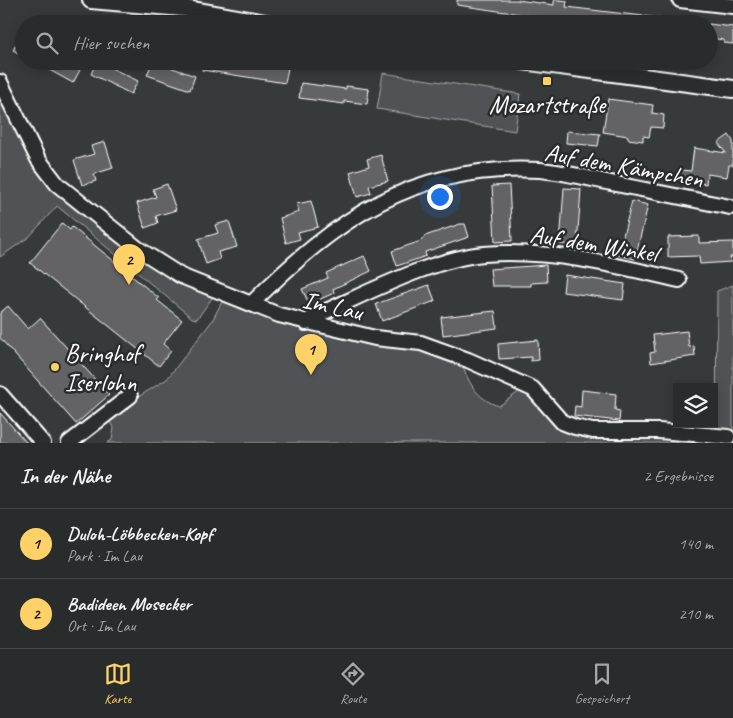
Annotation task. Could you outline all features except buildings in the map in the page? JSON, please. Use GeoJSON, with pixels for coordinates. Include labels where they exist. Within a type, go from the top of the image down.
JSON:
{"type":"FeatureCollection","features":[{"type":"Feature","properties":{"kind":"main road"},"geometry":{"type":"LineString","coordinates":[[86,0],[164,15]]}},
{"type":"Feature","properties":{"kind":"main road"},"geometry":{"type":"LineString","coordinates":[[91,0],[182,8],[221,15]]}},
{"type":"Feature","properties":{"kind":"main road"},"geometry":{"type":"LineString","coordinates":[[588,70],[733,90]]}},
{"type":"Feature","properties":{"kind":"street"},"geometry":{"type":"LineString","coordinates":[[680,0],[733,6]]}},
{"type":"Feature","properties":{"kind":"street","name":"Im Lau"},"geometry":{"type":"LineString","coordinates":[[0,82],[38,160],[57,184],[137,248],[174,272],[251,304],[306,323],[375,338],[421,343],[468,360],[533,389],[562,422],[575,428],[593,431],[659,431],[728,438]]}},
{"type":"Feature","properties":{"kind":"street","name":"Auf dem Kämpchen"},"geometry":{"type":"LineString","coordinates":[[251,304],[318,242],[347,220],[382,200],[407,190],[466,173],[555,172],[730,206]]}},
{"type":"Feature","properties":{"kind":"street","name":"Auf dem Winkel"},"geometry":{"type":"LineString","coordinates":[[306,323],[317,315],[412,274],[451,261],[483,254],[565,256],[680,280]]}},
{"type":"Feature","properties":{"kind":"street"},"geometry":{"type":"LineString","coordinates":[[0,394],[43,443]]}},
{"type":"Feature","properties":{"kind":"street"},"geometry":{"type":"LineString","coordinates":[[70,443],[130,396]]}},
{"type":"Feature","properties":{"kind":"shaded area"},"geometry":{"type":"Polygon","coordinates":[[[383,73],[520,94],[515,131],[377,109],[383,73]]]}},
{"type":"Feature","properties":{"kind":"shaded area"},"geometry":{"type":"Polygon","coordinates":[[[0,84],[55,187],[210,294],[212,298],[197,319],[192,318],[57,206],[29,237],[0,257],[0,84]]]}},
{"type":"Feature","properties":{"kind":"shaded area"},"geometry":{"type":"Polygon","coordinates":[[[733,285],[733,443],[107,443],[112,440],[114,428],[106,417],[167,379],[212,321],[225,296],[374,339],[461,359],[470,382],[484,399],[499,406],[524,388],[563,429],[576,435],[716,435],[716,428],[718,428],[717,291],[733,285]]]}},
{"type":"Feature","properties":{"kind":"place","name":"Mozartstraße"},"geometry":{"type":"Point","coordinates":[547,81]}},
{"type":"Feature","properties":{"kind":"place","name":"Badideen Mosecker"},"geometry":{"type":"Point","coordinates":[129,285]}},
{"type":"Feature","properties":{"kind":"place","name":"Bringhof Iserlohn"},"geometry":{"type":"Point","coordinates":[55,367]}},
{"type":"Feature","properties":{"kind":"place","name":"Duloh-Löbbecken-Kopf"},"geometry":{"type":"Point","coordinates":[311,375]}}]}
